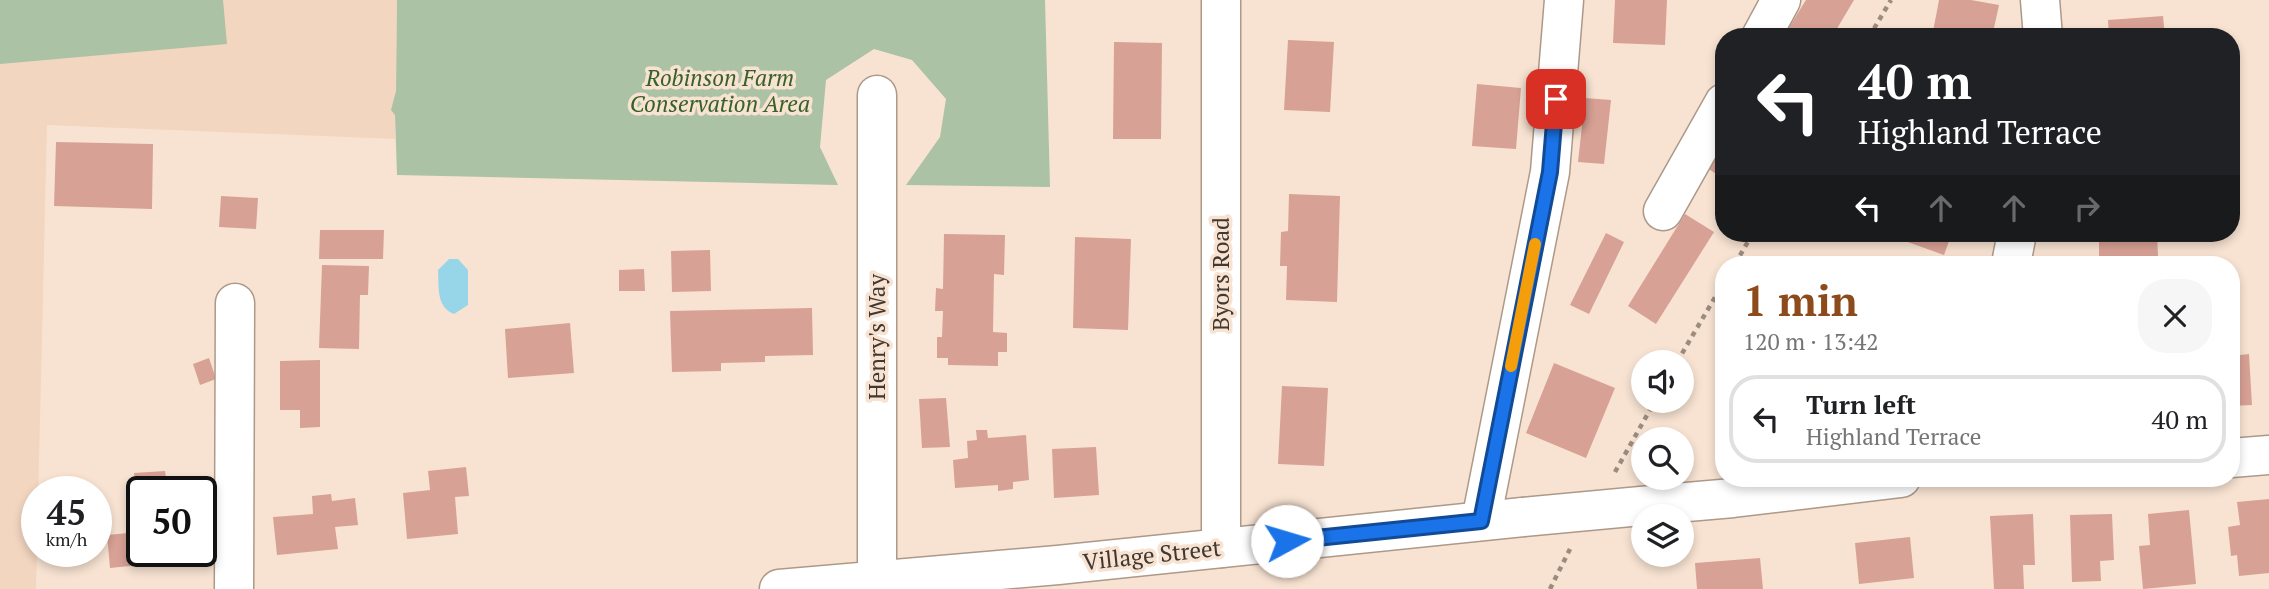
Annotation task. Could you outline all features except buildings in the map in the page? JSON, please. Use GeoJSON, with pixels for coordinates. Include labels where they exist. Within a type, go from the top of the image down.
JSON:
{"type":"FeatureCollection","features":[{"type":"Feature","properties":{"kind":"street","name":"Byors Road"},"geometry":{"type":"LineString","coordinates":[[1221,0],[1221,548]]}},
{"type":"Feature","properties":{"kind":"street"},"geometry":{"type":"LineString","coordinates":[[1481,521],[1550,172],[1564,0]]}},
{"type":"Feature","properties":{"kind":"street"},"geometry":{"type":"LineString","coordinates":[[1766,28],[1782,0]]}},
{"type":"Feature","properties":{"kind":"street"},"geometry":{"type":"LineString","coordinates":[[2040,0],[2042,28]]}},
{"type":"Feature","properties":{"kind":"street","name":"Henry's Way"},"geometry":{"type":"LineString","coordinates":[[877,94],[877,580]]}},
{"type":"Feature","properties":{"kind":"street"},"geometry":{"type":"LineString","coordinates":[[1663,211],[1715,119]]}},
{"type":"Feature","properties":{"kind":"street"},"geometry":{"type":"LineString","coordinates":[[234,589],[235,303]]}},
{"type":"Feature","properties":{"kind":"street"},"geometry":{"type":"LineString","coordinates":[[2240,458],[2269,456]]}},
{"type":"Feature","properties":{"kind":"street","name":"Village Street"},"geometry":{"type":"LineString","coordinates":[[779,589],[877,580],[1059,577],[1221,548],[1825,487]]}},
{"type":"Feature","properties":{"kind":"path"},"geometry":{"type":"LineString","coordinates":[[1874,28],[1891,0]]}},
{"type":"Feature","properties":{"kind":"path"},"geometry":{"type":"LineString","coordinates":[[1684,350],[1715,297]]}},
{"type":"Feature","properties":{"kind":"shaded area"},"geometry":{"type":"Polygon","coordinates":[[[0,0],[397,0],[395,139],[47,125],[39,476],[21,476],[21,567],[37,567],[36,589],[0,589],[0,0]]]}},
{"type":"Feature","properties":{"kind":"green space"},"geometry":{"type":"Polygon","coordinates":[[[0,0],[223,0],[227,44],[0,64],[0,0]]]}},
{"type":"Feature","properties":{"kind":"green space","name":"Robinson Farm Conservation Area"},"geometry":{"type":"Polygon","coordinates":[[[397,0],[1045,0],[1050,187],[906,185],[940,137],[946,99],[912,60],[874,49],[826,80],[820,147],[838,185],[397,175],[395,115],[391,110],[396,91],[397,0]]]}},
{"type":"Feature","properties":{"kind":"water"},"geometry":{"type":"Polygon","coordinates":[[[449,259],[458,259],[468,270],[468,305],[454,314],[444,307],[439,290],[438,270],[449,259]]]}},
{"type":"Feature","properties":{"kind":"slow traffic"},"geometry":{"type":"LineString","coordinates":[[1511,366],[1535,244]]}},
{"type":"Feature","properties":{"kind":"route"},"geometry":{"type":"LineString","coordinates":[[1287,541],[1481,521],[1550,172],[1556,99]]}}]}
